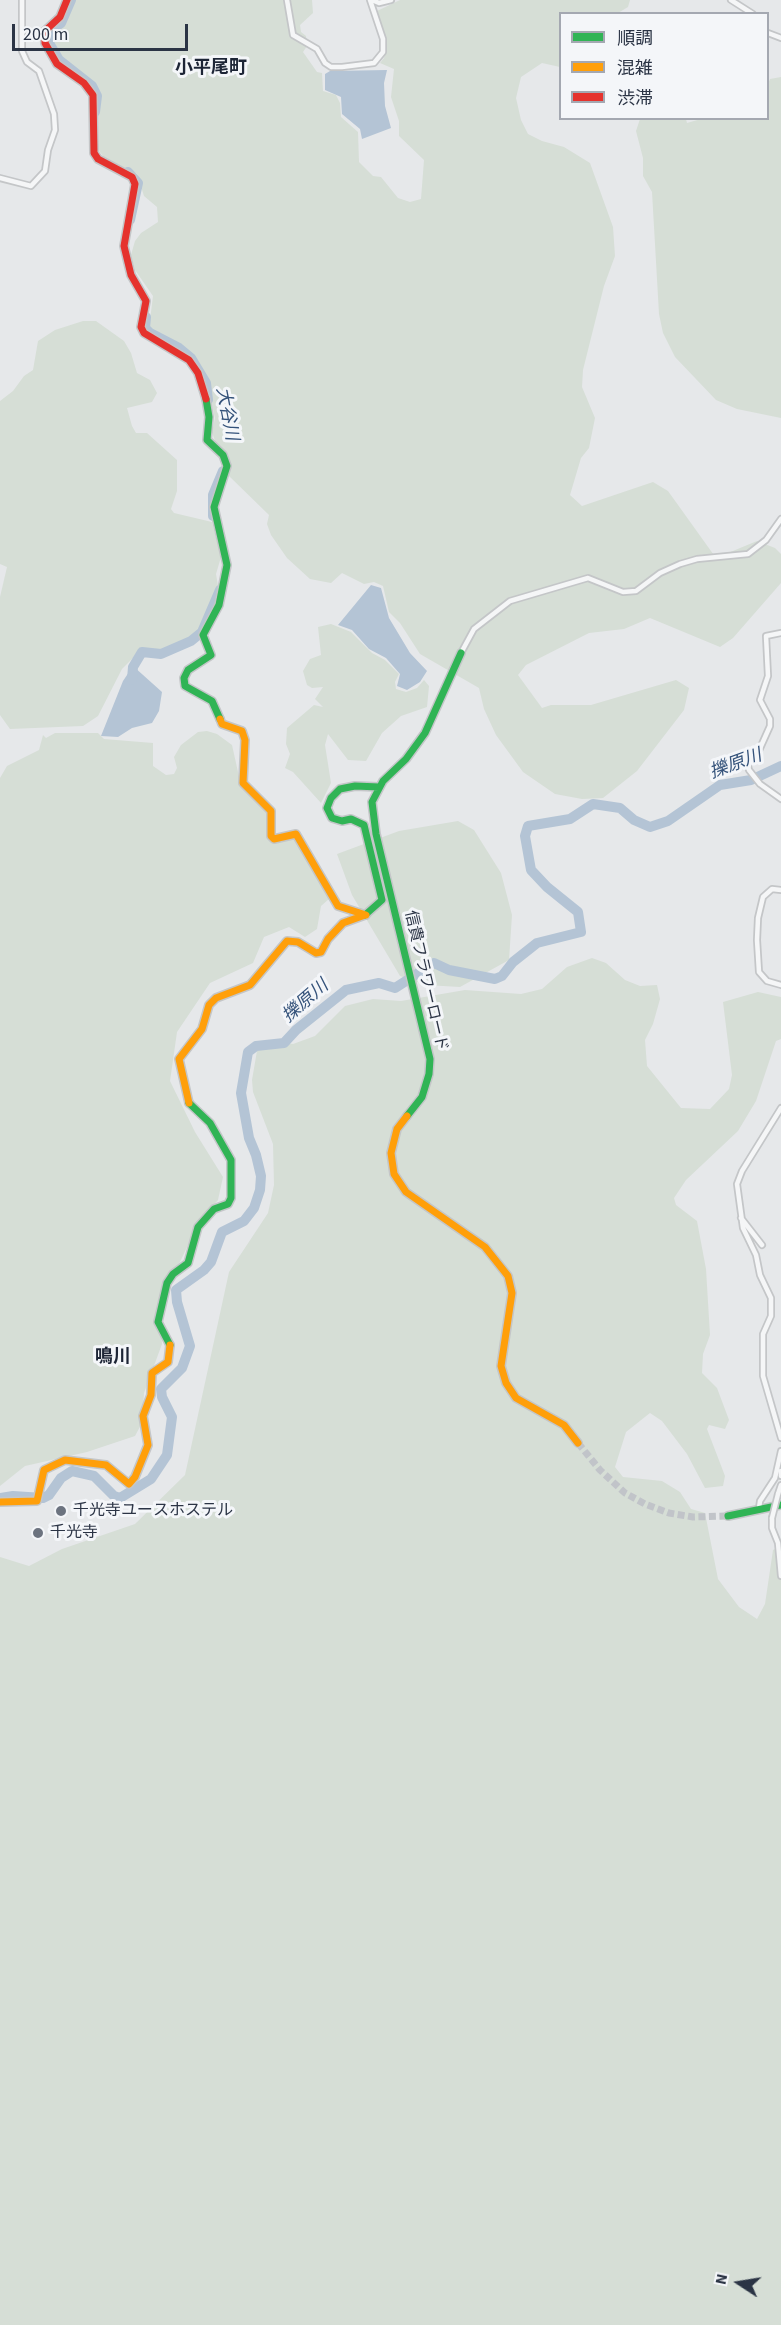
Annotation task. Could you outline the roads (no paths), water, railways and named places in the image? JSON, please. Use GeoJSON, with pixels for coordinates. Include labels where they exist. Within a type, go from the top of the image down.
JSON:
{"type":"FeatureCollection","features":[{"type":"Feature","properties":{"kind":"street"},"geometry":{"type":"LineString","coordinates":[[0,178],[31,186],[45,171],[48,150],[55,130],[54,114],[39,71],[27,62],[22,51],[22,0]]}},
{"type":"Feature","properties":{"kind":"street"},"geometry":{"type":"LineString","coordinates":[[67,0],[60,17],[45,32],[45,44],[57,64],[84,83],[93,95],[94,153],[98,159],[132,177],[135,184],[124,246],[131,275],[146,302],[141,327],[144,333],[189,360],[198,373],[205,392],[209,417],[207,440],[226,460],[227,466],[214,507],[227,565],[224,588],[219,605],[203,635],[210,657],[188,670],[184,678],[185,686],[209,698],[222,724],[237,727],[242,731],[245,740],[243,783],[271,811],[271,836],[274,839],[296,834],[328,885],[338,906],[366,915]]}},
{"type":"Feature","properties":{"kind":"street"},"geometry":{"type":"LineString","coordinates":[[288,0],[293,35],[317,49],[325,63],[342,67],[374,63],[383,52],[383,39],[371,0]]}},
{"type":"Feature","properties":{"kind":"street"},"geometry":{"type":"LineString","coordinates":[[371,0],[379,3],[391,0]]}},
{"type":"Feature","properties":{"kind":"street"},"geometry":{"type":"LineString","coordinates":[[731,0],[750,12]]}},
{"type":"Feature","properties":{"kind":"street"},"geometry":{"type":"LineString","coordinates":[[0,1502],[37,1501],[44,1470],[65,1460],[106,1465],[129,1484],[132,1482],[148,1445],[143,1416],[151,1395],[152,1373],[168,1362],[170,1342],[158,1323],[167,1283],[173,1274],[188,1263],[198,1227],[214,1209],[228,1204],[231,1198],[231,1160],[210,1123],[197,1113],[187,1100],[179,1059],[181,1054],[195,1041],[202,1029],[209,1005],[216,998],[250,985],[287,941],[298,942],[316,953],[321,952],[328,939],[343,923],[366,915],[382,900],[364,825],[351,819],[342,821],[332,818],[327,808],[331,798],[340,789],[355,786],[379,787],[421,740],[474,629],[510,601],[588,578],[623,592],[636,591],[668,569],[680,564],[697,559],[748,554],[766,540],[781,519]]}},
{"type":"Feature","properties":{"kind":"street"},"geometry":{"type":"LineString","coordinates":[[781,633],[766,636],[768,676],[760,700],[770,719],[770,726],[757,754],[747,762],[749,770],[760,784],[781,800]]}},
{"type":"Feature","properties":{"kind":"street","name":"信貴フラワーロード"},"geometry":{"type":"LineString","coordinates":[[379,787],[372,802],[372,816],[430,1059],[424,1091],[397,1129],[393,1140],[391,1153],[394,1174],[406,1192],[484,1247],[508,1276],[512,1293],[501,1366],[506,1383],[516,1398],[564,1425],[578,1443]]}},
{"type":"Feature","properties":{"kind":"street"},"geometry":{"type":"LineString","coordinates":[[781,891],[772,889],[763,897],[758,918],[757,940],[759,972],[767,981],[781,985]]}},
{"type":"Feature","properties":{"kind":"street"},"geometry":{"type":"LineString","coordinates":[[781,1108],[768,1126],[737,1182],[740,1216],[757,1258],[760,1275],[771,1298],[771,1316],[763,1335],[763,1376],[781,1438]]}},
{"type":"Feature","properties":{"kind":"street"},"geometry":{"type":"LineString","coordinates":[[740,1216],[762,1245]]}},
{"type":"Feature","properties":{"kind":"street"},"geometry":{"type":"LineString","coordinates":[[759,1508],[760,1501],[775,1478],[781,1453]]}},
{"type":"Feature","properties":{"kind":"street"},"geometry":{"type":"LineString","coordinates":[[781,1485],[772,1518],[772,1528],[778,1543],[781,1576]]}},
{"type":"Feature","properties":{"kind":"street"},"geometry":{"type":"LineString","coordinates":[[728,1516],[781,1505]]}},
{"type":"Feature","properties":{"kind":"water"},"geometry":{"type":"Polygon","coordinates":[[[387,70],[384,83],[385,106],[391,128],[362,139],[360,129],[342,114],[341,97],[325,90],[325,74],[330,71],[387,70]]]}},
{"type":"Feature","properties":{"kind":"water"},"geometry":{"type":"Polygon","coordinates":[[[371,585],[381,588],[389,618],[410,653],[427,671],[420,682],[407,690],[397,686],[400,674],[386,658],[369,649],[352,630],[338,625],[371,585]]]}},
{"type":"Feature","properties":{"kind":"water"},"geometry":{"type":"Polygon","coordinates":[[[133,666],[162,692],[159,711],[152,723],[132,728],[118,737],[101,736],[123,681],[133,666]]]}},
{"type":"Feature","properties":{"kind":"waterway","name":"大谷川"},"geometry":{"type":"LineString","coordinates":[[71,0],[61,23],[52,29],[49,43],[59,60],[92,86],[97,96],[95,112]]}},
{"type":"Feature","properties":{"kind":"waterway","name":"大谷川"},"geometry":{"type":"LineString","coordinates":[[128,172],[138,183],[130,220]]}},
{"type":"Feature","properties":{"kind":"waterway","name":"大谷川"},"geometry":{"type":"LineString","coordinates":[[146,317],[145,328],[150,333],[179,348],[191,358],[206,383],[208,400]]}},
{"type":"Feature","properties":{"kind":"waterway","name":"大谷川"},"geometry":{"type":"LineString","coordinates":[[213,516],[213,495],[223,471]]}},
{"type":"Feature","properties":{"kind":"waterway","name":"大谷川"},"geometry":{"type":"LineString","coordinates":[[132,680],[133,667],[142,652],[161,654],[191,641],[202,632],[220,590]]}},
{"type":"Feature","properties":{"kind":"waterway","name":"擽原川"},"geometry":{"type":"LineString","coordinates":[[0,1498],[13,1496],[43,1498],[49,1495],[61,1478],[72,1471],[94,1476],[114,1496],[120,1498],[151,1479],[167,1455],[172,1417],[162,1397],[161,1389],[182,1368],[190,1346],[177,1302],[176,1290],[204,1270],[211,1262],[222,1232],[244,1221],[254,1208],[260,1190],[261,1176],[249,1138],[241,1093],[248,1052],[256,1046],[284,1043],[296,1030],[346,990],[379,983],[395,988],[434,963],[449,970],[495,979],[502,976],[513,962],[537,943],[581,932],[578,912],[547,887],[531,870],[525,836],[528,826],[570,819],[593,804],[620,808],[634,820],[650,827],[668,821],[720,785],[751,780],[781,766]]}},
{"type":"Feature","properties":{"kind":"tunnel"},"geometry":{"type":"LineString","coordinates":[[578,1443],[600,1470],[625,1493],[645,1504],[669,1513],[693,1517],[728,1516]]}},
{"type":"Feature","properties":{"kind":"place","name":"千光寺ユースホステル"},"geometry":{"type":"Point","coordinates":[61,1511]}},
{"type":"Feature","properties":{"kind":"place","name":"千光寺"},"geometry":{"type":"Point","coordinates":[38,1533]}},
{"type":"Feature","properties":{"kind":"district","name":"小平尾町"},"geometry":{"type":"Point","coordinates":[211,69]}},
{"type":"Feature","properties":{"kind":"district","name":"鳴川"},"geometry":{"type":"Point","coordinates":[113,1358]}}]}
